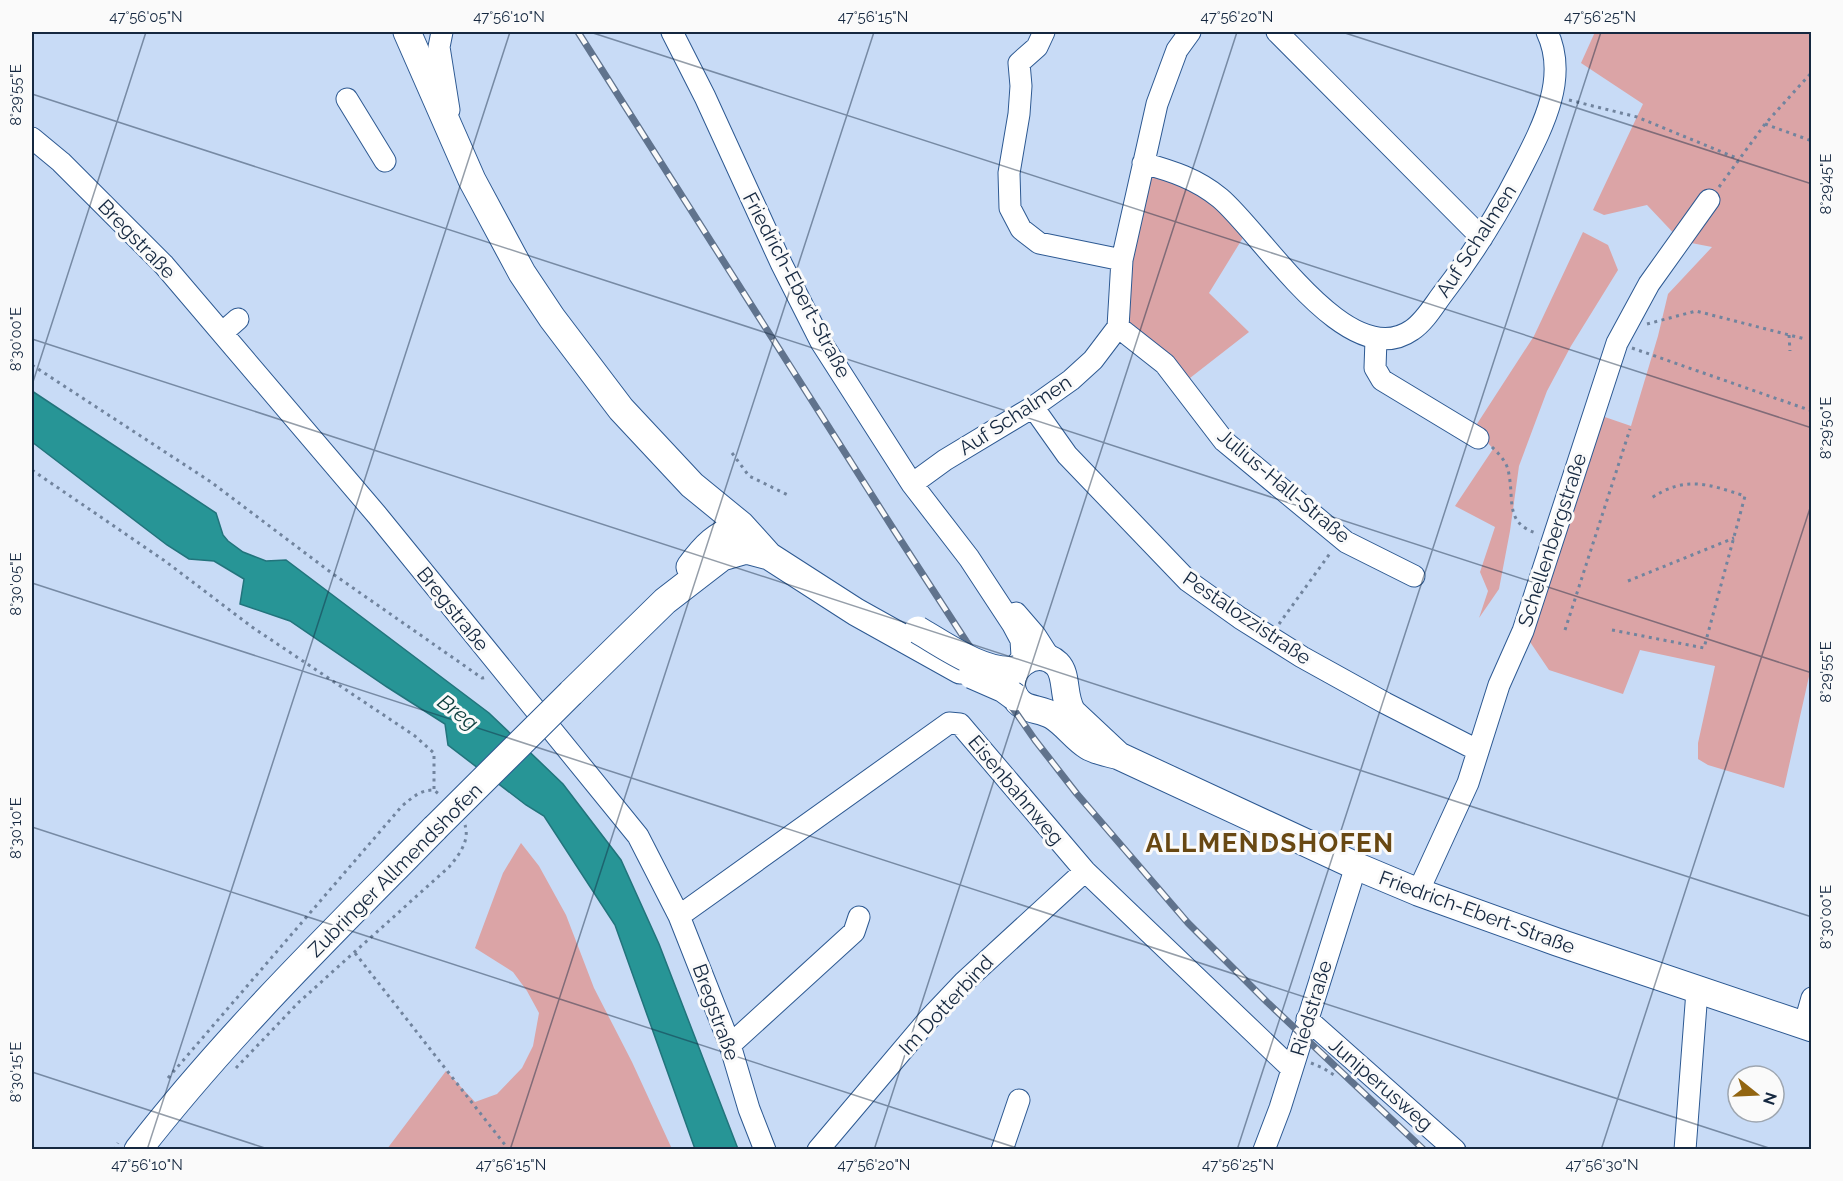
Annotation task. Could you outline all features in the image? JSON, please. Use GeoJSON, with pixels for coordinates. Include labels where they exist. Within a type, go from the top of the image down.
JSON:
{"type":"FeatureCollection","features":[{"type":"Feature","properties":{"kind":"main road"},"geometry":{"type":"LineString","coordinates":[[407,32],[471,180],[522,273],[552,318],[621,409],[693,485],[741,525],[770,556],[856,612],[960,670],[1004,689],[1015,697]]}},
{"type":"Feature","properties":{"kind":"main road"},"geometry":{"type":"LineString","coordinates":[[693,485],[704,518],[700,552]]}},
{"type":"Feature","properties":{"kind":"main road"},"geometry":{"type":"LineString","coordinates":[[665,601],[700,552],[720,534],[741,525]]}},
{"type":"Feature","properties":{"kind":"main road"},"geometry":{"type":"LineString","coordinates":[[741,525],[844,588],[990,668],[1006,672],[1017,668],[1031,658],[1051,660]]}},
{"type":"Feature","properties":{"kind":"main road"},"geometry":{"type":"LineString","coordinates":[[665,601],[722,557],[746,550],[770,556]]}},
{"type":"Feature","properties":{"kind":"main road","name":"Zubringer Allmendshofen"},"geometry":{"type":"LineString","coordinates":[[138,1149],[230,1039],[323,941],[665,601]]}},
{"type":"Feature","properties":{"kind":"main road","name":"Friedrich-Ebert-Straße"},"geometry":{"type":"LineString","coordinates":[[1051,660],[1064,676],[1067,704],[1072,712],[1119,756]]}},
{"type":"Feature","properties":{"kind":"main road","name":"Friedrich-Ebert-Straße"},"geometry":{"type":"LineString","coordinates":[[1017,668],[1011,684],[1015,697],[1025,707],[1042,710],[1052,715],[1089,747],[1119,756],[1356,866],[1418,892],[1697,991],[1808,1027]]}},
{"type":"Feature","properties":{"kind":"main road"},"geometry":{"type":"LineString","coordinates":[[1042,710],[1057,702],[1064,690]]}},
{"type":"Feature","properties":{"kind":"street"},"geometry":{"type":"LineString","coordinates":[[442,32],[439,47],[455,143]]}},
{"type":"Feature","properties":{"kind":"street","name":"Friedrich-Ebert-Straße"},"geometry":{"type":"LineString","coordinates":[[672,32],[705,96],[781,263],[822,342],[912,484],[969,558],[1021,640],[1022,656],[1017,668]]}},
{"type":"Feature","properties":{"kind":"street"},"geometry":{"type":"LineString","coordinates":[[1044,32],[1037,47],[1019,63],[1021,86],[1019,114],[1009,173],[1010,207],[1021,229],[1039,243],[1122,260]]}},
{"type":"Feature","properties":{"kind":"street"},"geometry":{"type":"LineString","coordinates":[[1118,327],[1122,260],[1157,104],[1177,50],[1190,32]]}},
{"type":"Feature","properties":{"kind":"street"},"geometry":{"type":"LineString","coordinates":[[1277,32],[1482,238]]}},
{"type":"Feature","properties":{"kind":"street","name":"Auf Schalmen"},"geometry":{"type":"LineString","coordinates":[[1376,339],[1401,336],[1414,330],[1463,267],[1512,186],[1540,132],[1553,96],[1555,59],[1550,32]]}},
{"type":"Feature","properties":{"kind":"street"},"geometry":{"type":"LineString","coordinates":[[347,99],[385,161]]}},
{"type":"Feature","properties":{"kind":"street","name":"Bregstraße"},"geometry":{"type":"LineString","coordinates":[[32,138],[61,162],[164,265],[377,515],[638,836],[679,915],[730,1045],[749,1109],[765,1149]]}},
{"type":"Feature","properties":{"kind":"street"},"geometry":{"type":"LineString","coordinates":[[1143,163],[1180,173],[1221,199],[1313,299],[1338,321],[1376,339],[1375,368],[1382,380],[1478,438]]}},
{"type":"Feature","properties":{"kind":"street","name":"Schellenbergstraße"},"geometry":{"type":"LineString","coordinates":[[1418,892],[1468,783],[1499,686],[1523,632],[1620,337],[1649,284],[1709,200]]}},
{"type":"Feature","properties":{"kind":"street"},"geometry":{"type":"LineString","coordinates":[[222,333],[238,319]]}},
{"type":"Feature","properties":{"kind":"street","name":"Auf Schalmen"},"geometry":{"type":"LineString","coordinates":[[912,484],[945,460],[1033,407],[1071,380],[1093,360],[1118,327]]}},
{"type":"Feature","properties":{"kind":"street","name":"Julius-Hall-Straße"},"geometry":{"type":"LineString","coordinates":[[1118,327],[1165,364],[1224,441],[1341,538],[1414,576]]}},
{"type":"Feature","properties":{"kind":"street","name":"Pestalozzistraße"},"geometry":{"type":"LineString","coordinates":[[1033,407],[1067,455],[1188,581],[1270,637],[1385,703],[1477,750]]}},
{"type":"Feature","properties":{"kind":"street","name":"Friedrich-Ebert-Straße"},"geometry":{"type":"LineString","coordinates":[[985,585],[1004,599],[1035,635],[1051,660]]}},
{"type":"Feature","properties":{"kind":"street","name":"Eisenbahnweg"},"geometry":{"type":"LineString","coordinates":[[679,915],[948,723],[960,724],[1085,871],[1294,1064]]}},
{"type":"Feature","properties":{"kind":"street","name":"Riedstraße"},"geometry":{"type":"LineString","coordinates":[[1264,1149],[1294,1064],[1356,866]]}},
{"type":"Feature","properties":{"kind":"street","name":"Im Dotterbind"},"geometry":{"type":"LineString","coordinates":[[818,1149],[928,1020],[964,982],[1085,871]]}},
{"type":"Feature","properties":{"kind":"street"},"geometry":{"type":"LineString","coordinates":[[730,1045],[854,932],[859,917]]}},
{"type":"Feature","properties":{"kind":"street"},"geometry":{"type":"LineString","coordinates":[[1685,1149],[1697,991]]}},
{"type":"Feature","properties":{"kind":"street"},"geometry":{"type":"LineString","coordinates":[[1808,1027],[1812,998]]}},
{"type":"Feature","properties":{"kind":"street","name":"Juniperusweg"},"geometry":{"type":"LineString","coordinates":[[1307,1019],[1455,1149]]}},
{"type":"Feature","properties":{"kind":"street"},"geometry":{"type":"LineString","coordinates":[[1002,1149],[1019,1100]]}},
{"type":"Feature","properties":{"kind":"path"},"geometry":{"type":"LineString","coordinates":[[1709,200],[1765,124],[1812,72]]}},
{"type":"Feature","properties":{"kind":"path"},"geometry":{"type":"LineString","coordinates":[[1553,96],[1637,117],[1739,159]]}},
{"type":"Feature","properties":{"kind":"path"},"geometry":{"type":"LineString","coordinates":[[1765,124],[1812,141]]}},
{"type":"Feature","properties":{"kind":"path"},"geometry":{"type":"LineString","coordinates":[[1620,337],[1696,311],[1805,339]]}},
{"type":"Feature","properties":{"kind":"path"},"geometry":{"type":"LineString","coordinates":[[1789,335],[1790,351]]}},
{"type":"Feature","properties":{"kind":"path"},"geometry":{"type":"LineString","coordinates":[[1620,337],[1812,411]]}},
{"type":"Feature","properties":{"kind":"path"},"geometry":{"type":"LineString","coordinates":[[32,365],[211,482],[333,574],[482,678],[508,676]]}},
{"type":"Feature","properties":{"kind":"path"},"geometry":{"type":"LineString","coordinates":[[1565,630],[1630,429]]}},
{"type":"Feature","properties":{"kind":"path"},"geometry":{"type":"LineString","coordinates":[[1478,438],[1494,448],[1504,460],[1509,474],[1510,499],[1514,516],[1526,530]]}},
{"type":"Feature","properties":{"kind":"path"},"geometry":{"type":"LineString","coordinates":[[732,453],[749,476],[788,495]]}},
{"type":"Feature","properties":{"kind":"path"},"geometry":{"type":"LineString","coordinates":[[32,470],[165,561],[252,627],[415,736],[435,753],[434,790]]}},
{"type":"Feature","properties":{"kind":"path"},"geometry":{"type":"LineString","coordinates":[[1612,630],[1704,648],[1745,496],[1707,483],[1686,483],[1662,491],[1650,499]]}},
{"type":"Feature","properties":{"kind":"path"},"geometry":{"type":"LineString","coordinates":[[1270,637],[1341,538]]}},
{"type":"Feature","properties":{"kind":"path"},"geometry":{"type":"LineString","coordinates":[[1628,581],[1734,538]]}},
{"type":"Feature","properties":{"kind":"path"},"geometry":{"type":"LineString","coordinates":[[230,1074],[299,1002],[355,953],[509,1149]]}},
{"type":"Feature","properties":{"kind":"path"},"geometry":{"type":"LineString","coordinates":[[1294,1064],[1323,1068],[1334,1075]]}},
{"type":"Feature","properties":{"kind":"shaded area"},"geometry":{"type":"Polygon","coordinates":[[[1595,32],[1811,32],[1812,663],[1784,788],[1708,765],[1698,759],[1698,743],[1715,666],[1640,650],[1623,694],[1549,670],[1526,636],[1596,414],[1631,426],[1668,294],[1712,247],[1681,241],[1647,205],[1604,215],[1593,210],[1643,104],[1581,63],[1595,32]]]}},
{"type":"Feature","properties":{"kind":"shaded area"},"geometry":{"type":"Polygon","coordinates":[[[1147,172],[1196,189],[1244,236],[1209,293],[1249,332],[1190,378],[1167,356],[1123,322],[1128,261],[1147,172]]]}},
{"type":"Feature","properties":{"kind":"shaded area"},"geometry":{"type":"Polygon","coordinates":[[[1583,232],[1608,245],[1618,270],[1571,346],[1547,391],[1519,466],[1499,589],[1479,618],[1488,591],[1480,572],[1495,527],[1455,506],[1493,449],[1475,427],[1534,336],[1583,232]]]}},
{"type":"Feature","properties":{"kind":"shaded area"},"geometry":{"type":"Polygon","coordinates":[[[521,843],[539,866],[566,915],[594,988],[632,1062],[672,1149],[387,1149],[446,1071],[475,1102],[497,1094],[522,1068],[533,1046],[539,1013],[527,991],[513,972],[475,948],[503,873],[521,843]]]}},
{"type":"Feature","properties":{"kind":"water","name":"Breg"},"geometry":{"type":"Polygon","coordinates":[[[32,391],[216,513],[223,535],[243,552],[266,561],[286,560],[489,713],[563,784],[621,860],[659,944],[738,1149],[695,1149],[615,925],[544,816],[526,805],[448,745],[445,724],[290,621],[240,604],[244,579],[214,561],[189,559],[167,545],[32,442],[32,391]]]}},
{"type":"Feature","properties":{"kind":"railway"},"geometry":{"type":"LineString","coordinates":[[578,32],[894,530],[966,641],[1035,740],[1077,794],[1188,923],[1267,1002],[1424,1150]]}},
{"type":"Feature","properties":{"kind":"district","name":"ALLMENDSHOFEN"},"geometry":{"type":"Point","coordinates":[1270,843]}}]}
